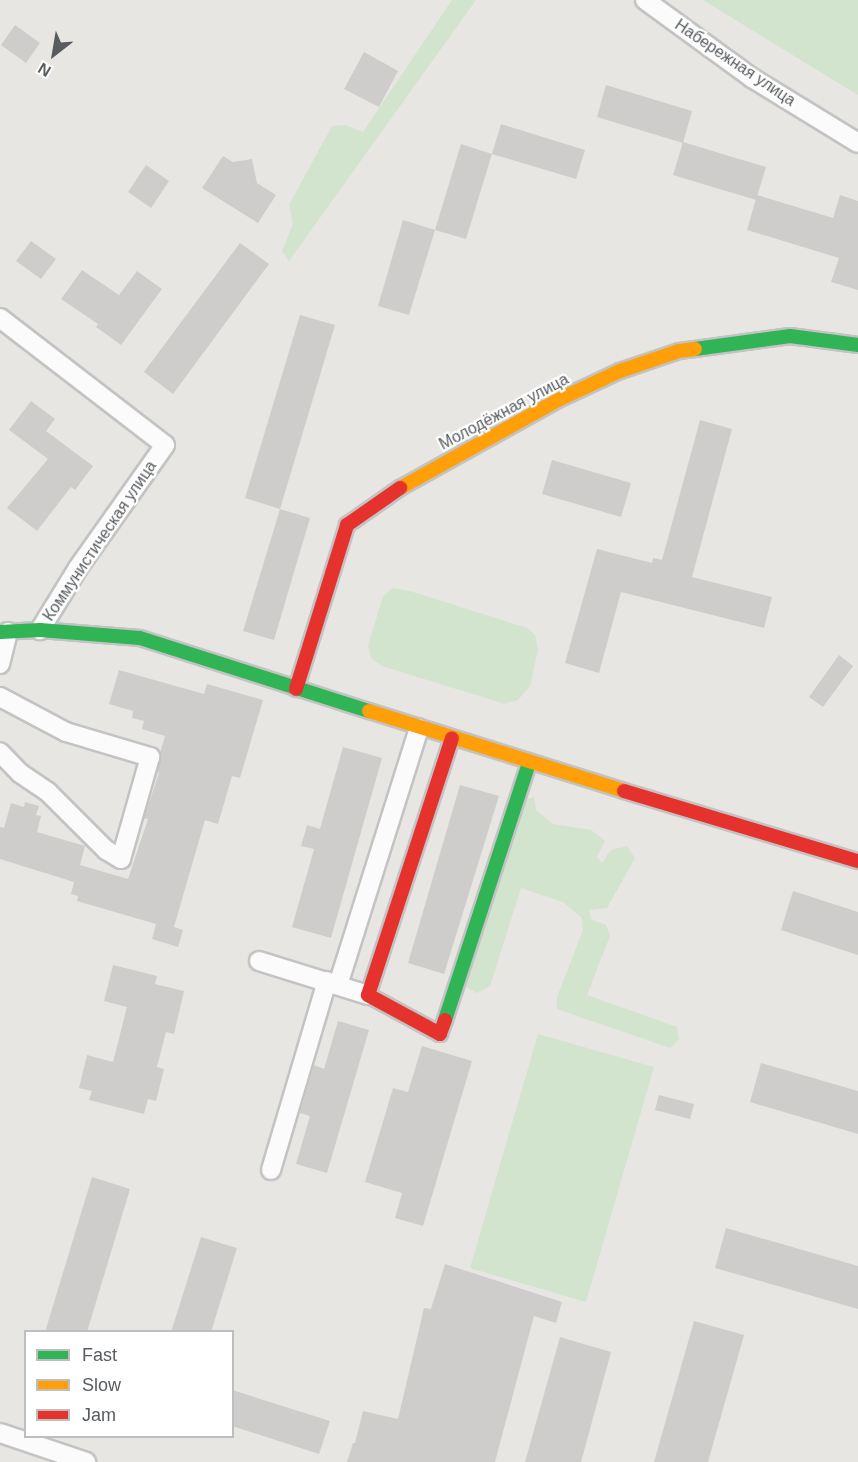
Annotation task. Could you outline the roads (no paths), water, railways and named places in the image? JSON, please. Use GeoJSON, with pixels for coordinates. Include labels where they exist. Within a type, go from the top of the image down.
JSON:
{"type":"FeatureCollection","features":[{"type":"Feature","properties":{"kind":"street","name":"Набережная улица"},"geometry":{"type":"LineString","coordinates":[[645,0],[752,78],[858,143]]}},
{"type":"Feature","properties":{"kind":"street","name":"Коммунистическая улица"},"geometry":{"type":"LineString","coordinates":[[0,318],[165,445],[78,567],[39,630]]}},
{"type":"Feature","properties":{"kind":"street","name":"Молодёжная улица"},"geometry":{"type":"LineString","coordinates":[[296,688],[347,525],[395,490],[558,400],[620,371],[679,351],[790,336],[858,345]]}},
{"type":"Feature","properties":{"kind":"street"},"geometry":{"type":"LineString","coordinates":[[0,664],[4,632],[39,630],[140,638],[529,763],[858,861]]}},
{"type":"Feature","properties":{"kind":"street"},"geometry":{"type":"LineString","coordinates":[[0,697],[66,732],[150,757],[121,859],[106,849],[48,792],[20,773],[0,752]]}},
{"type":"Feature","properties":{"kind":"street"},"geometry":{"type":"LineString","coordinates":[[271,1170],[419,728]]}},
{"type":"Feature","properties":{"kind":"street"},"geometry":{"type":"LineString","coordinates":[[368,995],[452,738]]}},
{"type":"Feature","properties":{"kind":"street"},"geometry":{"type":"LineString","coordinates":[[259,961],[368,995],[440,1034],[529,763]]}},
{"type":"Feature","properties":{"kind":"street"},"geometry":{"type":"LineString","coordinates":[[0,1433],[86,1462]]}}]}
